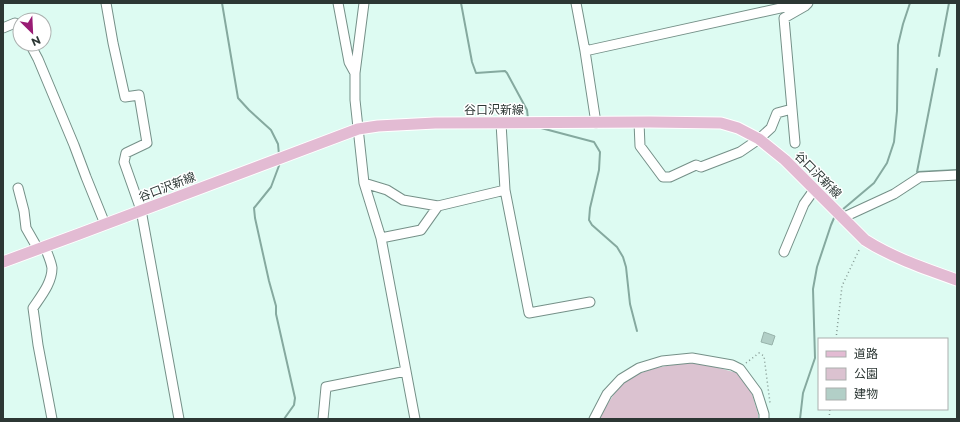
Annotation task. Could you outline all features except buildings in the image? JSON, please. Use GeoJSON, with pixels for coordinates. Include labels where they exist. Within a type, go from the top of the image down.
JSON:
{"type":"FeatureCollection","features":[{"type":"Feature","properties":{"kind":"main road","name":"谷口沢新線"},"geometry":{"type":"LineString","coordinates":[[3,262],[358,129],[378,126],[435,123],[721,123],[738,128],[759,139],[785,160],[865,240],[878,248],[925,269],[957,280]]}},
{"type":"Feature","properties":{"kind":"street"},"geometry":{"type":"LineString","coordinates":[[106,3],[113,44],[125,97],[139,95],[147,142],[126,153],[124,162],[141,210],[179,419]]}},
{"type":"Feature","properties":{"kind":"street"},"geometry":{"type":"LineString","coordinates":[[338,3],[349,62],[355,73]]}},
{"type":"Feature","properties":{"kind":"street"},"geometry":{"type":"LineString","coordinates":[[364,3],[355,73],[355,100],[364,183],[381,238],[415,419]]}},
{"type":"Feature","properties":{"kind":"street"},"geometry":{"type":"LineString","coordinates":[[576,3],[596,123]]}},
{"type":"Feature","properties":{"kind":"street"},"geometry":{"type":"LineString","coordinates":[[585,51],[803,3]]}},
{"type":"Feature","properties":{"kind":"street"},"geometry":{"type":"LineString","coordinates":[[795,143],[784,18],[808,3]]}},
{"type":"Feature","properties":{"kind":"street"},"geometry":{"type":"LineString","coordinates":[[34,52],[106,224]]}},
{"type":"Feature","properties":{"kind":"street"},"geometry":{"type":"LineString","coordinates":[[639,122],[640,146],[664,177],[670,177],[696,165],[702,167],[740,152],[759,139],[771,128],[777,113],[792,109]]}},
{"type":"Feature","properties":{"kind":"street"},"geometry":{"type":"LineString","coordinates":[[501,123],[504,190],[529,313],[590,302]]}},
{"type":"Feature","properties":{"kind":"street"},"geometry":{"type":"LineString","coordinates":[[842,218],[894,194],[920,176],[957,175]]}},
{"type":"Feature","properties":{"kind":"street"},"geometry":{"type":"LineString","coordinates":[[364,183],[388,190],[403,200],[438,206],[504,190]]}},
{"type":"Feature","properties":{"kind":"street"},"geometry":{"type":"LineString","coordinates":[[18,188],[24,211],[26,228],[42,248],[52,267],[51,276],[45,290],[33,308],[38,345],[52,419]]}},
{"type":"Feature","properties":{"kind":"street"},"geometry":{"type":"LineString","coordinates":[[784,252],[804,204],[814,190]]}},
{"type":"Feature","properties":{"kind":"street"},"geometry":{"type":"LineString","coordinates":[[381,238],[421,230],[438,206]]}},
{"type":"Feature","properties":{"kind":"street"},"geometry":{"type":"LineString","coordinates":[[594,419],[607,394],[621,379],[639,368],[662,361],[692,358],[732,365],[740,369],[757,392],[764,414],[764,419]]}},
{"type":"Feature","properties":{"kind":"street"},"geometry":{"type":"LineString","coordinates":[[323,419],[326,387],[406,371]]}},
{"type":"Feature","properties":{"kind":"path"},"geometry":{"type":"LineString","coordinates":[[836,338],[842,286],[862,243],[865,240]]}},
{"type":"Feature","properties":{"kind":"path"},"geometry":{"type":"LineString","coordinates":[[740,369],[759,353],[764,356],[770,404]]}},
{"type":"Feature","properties":{"kind":"green space"},"geometry":{"type":"Polygon","coordinates":[[[693,361],[737,373],[751,391],[758,414],[758,419],[599,419],[620,385],[638,374],[656,368],[693,361]]]}},
{"type":"Feature","properties":{"kind":"waterway"},"geometry":{"type":"LineString","coordinates":[[222,3],[238,98],[271,130],[278,144],[279,155]]}},
{"type":"Feature","properties":{"kind":"waterway"},"geometry":{"type":"LineString","coordinates":[[461,3],[472,62],[476,73],[505,71],[527,110],[528,119]]}},
{"type":"Feature","properties":{"kind":"waterway"},"geometry":{"type":"LineString","coordinates":[[842,210],[874,183],[887,163],[894,142],[897,111],[898,45],[910,3]]}},
{"type":"Feature","properties":{"kind":"waterway"},"geometry":{"type":"LineString","coordinates":[[939,56],[949,3]]}},
{"type":"Feature","properties":{"kind":"waterway"},"geometry":{"type":"LineString","coordinates":[[937,69],[917,172],[957,170]]}},
{"type":"Feature","properties":{"kind":"waterway"},"geometry":{"type":"LineString","coordinates":[[541,128],[594,142],[600,152],[599,170],[590,208],[589,220],[592,225],[617,247],[623,257],[626,267],[630,304],[637,331]]}},
{"type":"Feature","properties":{"kind":"waterway"},"geometry":{"type":"LineString","coordinates":[[280,163],[271,187],[254,208],[295,398],[294,405],[284,419]]}},
{"type":"Feature","properties":{"kind":"waterway"},"geometry":{"type":"LineString","coordinates":[[800,419],[803,393],[815,358],[813,289],[817,267],[831,225],[836,216]]}}]}
